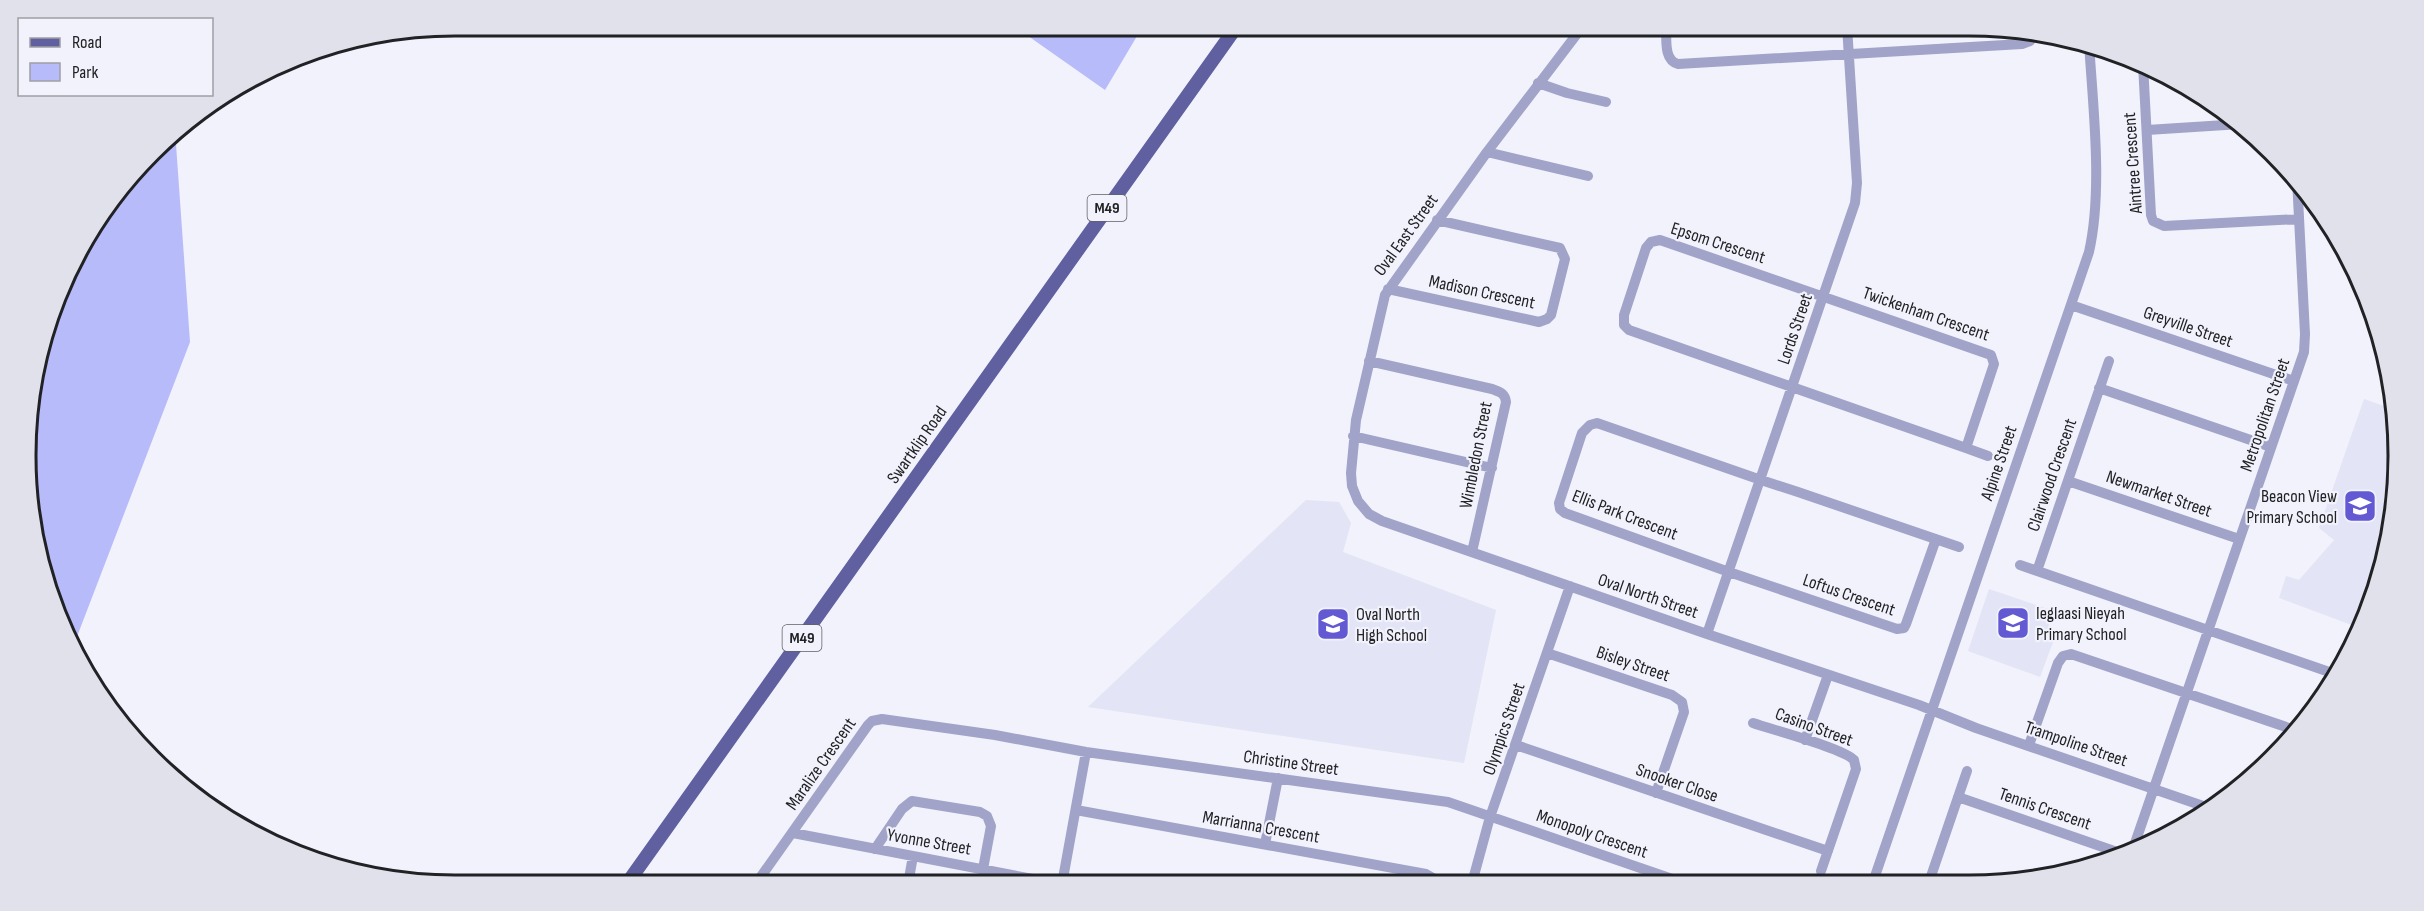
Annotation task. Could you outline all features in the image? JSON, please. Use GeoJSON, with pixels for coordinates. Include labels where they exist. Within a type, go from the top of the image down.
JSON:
{"type":"FeatureCollection","features":[{"type":"Feature","properties":{"kind":"main road","name":"Swartklip Road"},"geometry":{"type":"LineString","coordinates":[[633,875],[1230,36]]}},
{"type":"Feature","properties":{"kind":"street","name":"Oval East Street"},"geometry":{"type":"LineString","coordinates":[[1358,501],[1350,473],[1353,436],[1380,309],[1388,289],[1538,83],[1575,36]]}},
{"type":"Feature","properties":{"kind":"street"},"geometry":{"type":"LineString","coordinates":[[1667,36],[1668,56],[1676,63],[1848,55],[2022,44],[2030,41]]}},
{"type":"Feature","properties":{"kind":"street","name":"Lords Street"},"geometry":{"type":"LineString","coordinates":[[1707,634],[1793,388],[1857,193],[1847,36]]}},
{"type":"Feature","properties":{"kind":"street","name":"Alpine Street"},"geometry":{"type":"LineString","coordinates":[[1875,875],[2089,252],[2095,218],[2090,54]]}},
{"type":"Feature","properties":{"kind":"street","name":"Aintree Crescent"},"geometry":{"type":"LineString","coordinates":[[2144,74],[2151,214],[2157,224],[2164,226],[2299,219]]}},
{"type":"Feature","properties":{"kind":"street"},"geometry":{"type":"LineString","coordinates":[[1538,83],[1567,93],[1606,102]]}},
{"type":"Feature","properties":{"kind":"street"},"geometry":{"type":"LineString","coordinates":[[2147,130],[2226,125]]}},
{"type":"Feature","properties":{"kind":"street"},"geometry":{"type":"LineString","coordinates":[[1487,152],[1588,176]]}},
{"type":"Feature","properties":{"kind":"street","name":"Metropolitan Street"},"geometry":{"type":"LineString","coordinates":[[2136,840],[2305,344],[2298,196]]}},
{"type":"Feature","properties":{"kind":"street","name":"Madison Crescent"},"geometry":{"type":"LineString","coordinates":[[1388,289],[1539,322],[1551,315],[1565,259],[1560,248],[1437,220]]}},
{"type":"Feature","properties":{"kind":"street","name":"Epsom Crescent"},"geometry":{"type":"LineString","coordinates":[[1793,388],[1629,330],[1624,325],[1624,315],[1642,259],[1651,242],[1660,240],[1824,296]]}},
{"type":"Feature","properties":{"kind":"street","name":"Twickenham Crescent"},"geometry":{"type":"LineString","coordinates":[[1824,296],[1991,355],[1994,364],[1966,448]]}},
{"type":"Feature","properties":{"kind":"street","name":"Greyville Street"},"geometry":{"type":"LineString","coordinates":[[2071,305],[2294,381]]}},
{"type":"Feature","properties":{"kind":"street","name":"Wimbledon Street"},"geometry":{"type":"LineString","coordinates":[[1369,361],[1502,393],[1506,402],[1472,552]]}},
{"type":"Feature","properties":{"kind":"street","name":"Clairwood Crescent"},"geometry":{"type":"LineString","coordinates":[[2037,571],[2109,362]]}},
{"type":"Feature","properties":{"kind":"street"},"geometry":{"type":"LineString","coordinates":[[1793,388],[1988,456]]}},
{"type":"Feature","properties":{"kind":"street"},"geometry":{"type":"LineString","coordinates":[[2099,388],[2271,447]]}},
{"type":"Feature","properties":{"kind":"street","name":"Ellis Park Crescent"},"geometry":{"type":"LineString","coordinates":[[1729,572],[1562,512],[1559,502],[1582,433],[1590,425],[1602,424],[1761,480]]}},
{"type":"Feature","properties":{"kind":"street"},"geometry":{"type":"LineString","coordinates":[[1353,436],[1492,468]]}},
{"type":"Feature","properties":{"kind":"street"},"geometry":{"type":"LineString","coordinates":[[1761,480],[1959,547]]}},
{"type":"Feature","properties":{"kind":"street","name":"Newmarket Street"},"geometry":{"type":"LineString","coordinates":[[2067,481],[2239,539]]}},
{"type":"Feature","properties":{"kind":"street","name":"Oval North Street"},"geometry":{"type":"LineString","coordinates":[[1358,501],[1377,519],[1933,711]]}},
{"type":"Feature","properties":{"kind":"street","name":"Loftus Crescent"},"geometry":{"type":"LineString","coordinates":[[1729,572],[1901,629],[1906,624],[1936,539]]}},
{"type":"Feature","properties":{"kind":"street"},"geometry":{"type":"LineString","coordinates":[[2020,566],[2328,671]]}},
{"type":"Feature","properties":{"kind":"street","name":"Olympics Street"},"geometry":{"type":"LineString","coordinates":[[1474,875],[1490,817],[1570,586]]}},
{"type":"Feature","properties":{"kind":"street","name":"Bisley Street"},"geometry":{"type":"LineString","coordinates":[[1547,653],[1672,695],[1682,702],[1684,712],[1656,794]]}},
{"type":"Feature","properties":{"kind":"street"},"geometry":{"type":"LineString","coordinates":[[2029,745],[2058,663],[2063,656],[2071,654],[2288,727]]}},
{"type":"Feature","properties":{"kind":"street"},"geometry":{"type":"LineString","coordinates":[[1805,740],[1828,675]]}},
{"type":"Feature","properties":{"kind":"street","name":"Trampoline Street"},"geometry":{"type":"LineString","coordinates":[[1933,711],[2200,805]]}},
{"type":"Feature","properties":{"kind":"street","name":"Maralize Crescent"},"geometry":{"type":"LineString","coordinates":[[762,875],[868,725],[877,720],[995,735],[1086,752]]}},
{"type":"Feature","properties":{"kind":"street","name":"Casino Street"},"geometry":{"type":"LineString","coordinates":[[1753,723],[1847,754],[1856,764],[1821,871]]}},
{"type":"Feature","properties":{"kind":"street","name":"Snooker Close"},"geometry":{"type":"LineString","coordinates":[[1516,745],[1828,851]]}},
{"type":"Feature","properties":{"kind":"street"},"geometry":{"type":"LineString","coordinates":[[1062,875],[1086,752]]}},
{"type":"Feature","properties":{"kind":"street","name":"Christine Street"},"geometry":{"type":"LineString","coordinates":[[1086,752],[1448,802],[1490,817]]}},
{"type":"Feature","properties":{"kind":"street"},"geometry":{"type":"LineString","coordinates":[[1931,875],[1967,771]]}},
{"type":"Feature","properties":{"kind":"street"},"geometry":{"type":"LineString","coordinates":[[1265,844],[1278,778]]}},
{"type":"Feature","properties":{"kind":"street","name":"Tennis Crescent"},"geometry":{"type":"LineString","coordinates":[[1958,797],[2111,850]]}},
{"type":"Feature","properties":{"kind":"street"},"geometry":{"type":"LineString","coordinates":[[875,849],[902,809],[912,801],[980,812],[987,816],[991,826],[983,868]]}},
{"type":"Feature","properties":{"kind":"street","name":"Marrianna Crescent"},"geometry":{"type":"LineString","coordinates":[[1076,810],[1428,875]]}},
{"type":"Feature","properties":{"kind":"street","name":"Monopoly Crescent"},"geometry":{"type":"LineString","coordinates":[[1490,817],[1660,875]]}},
{"type":"Feature","properties":{"kind":"street","name":"Yvonne Street"},"geometry":{"type":"LineString","coordinates":[[793,833],[1017,875]]}},
{"type":"Feature","properties":{"kind":"street"},"geometry":{"type":"LineString","coordinates":[[910,875],[913,856]]}},
{"type":"Feature","properties":{"kind":"shaded area","name":"Beacon View Primary School"},"geometry":{"type":"Polygon","coordinates":[[[2364,399],[2385,406],[2388,456],[2380,537],[2366,590],[2352,625],[2279,598],[2286,576],[2299,580],[2334,540],[2319,528],[2364,399]]]}},
{"type":"Feature","properties":{"kind":"shaded area","name":"Oval North High School"},"geometry":{"type":"Polygon","coordinates":[[[1306,500],[1339,502],[1351,523],[1343,552],[1496,610],[1464,763],[1088,707],[1306,500]]]}},
{"type":"Feature","properties":{"kind":"shaded area","name":"Ieglaasi Nieyah Primary School"},"geometry":{"type":"Polygon","coordinates":[[[1989,589],[2054,611],[2046,634],[2055,637],[2040,677],[1968,651],[1989,589]]]}},
{"type":"Feature","properties":{"kind":"green space"},"geometry":{"type":"Polygon","coordinates":[[[1028,36],[1137,36],[1105,90],[1028,36]]]}},
{"type":"Feature","properties":{"kind":"green space"},"geometry":{"type":"Polygon","coordinates":[[[176,143],[190,342],[77,637],[50,564],[40,510],[36,456],[44,374],[58,321],[79,270],[92,246],[140,179],[176,143]]]}},
{"type":"Feature","properties":{"kind":"place","name":"Beacon View Primary School"},"geometry":{"type":"Point","coordinates":[2360,506]}},
{"type":"Feature","properties":{"kind":"place","name":"Ieglaasi Nieyah Primary School"},"geometry":{"type":"Point","coordinates":[2013,623]}},
{"type":"Feature","properties":{"kind":"place","name":"Oval North High School"},"geometry":{"type":"Point","coordinates":[1333,624]}}]}
